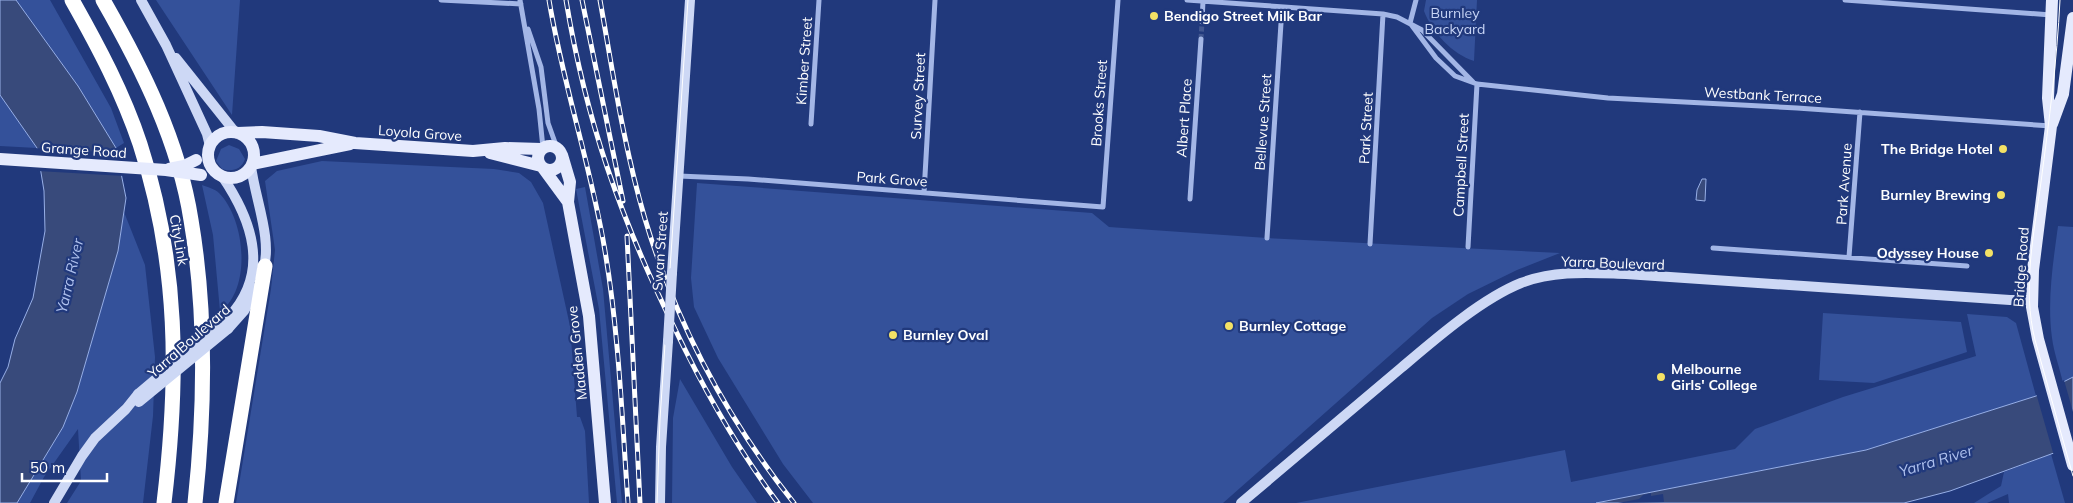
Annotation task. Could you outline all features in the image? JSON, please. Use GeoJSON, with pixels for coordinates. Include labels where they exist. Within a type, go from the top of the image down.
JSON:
{"type":"FeatureCollection","features":[{"type":"Feature","properties":{"kind":"highway","name":"CityLink"},"geometry":{"type":"LineString","coordinates":[[72,0],[105,61],[129,115],[150,178],[165,244],[172,303],[174,348],[172,424],[164,503]]}},
{"type":"Feature","properties":{"kind":"highway","name":"CityLink"},"geometry":{"type":"LineString","coordinates":[[103,0],[149,86],[171,144],[191,220],[202,315],[204,361],[200,449],[195,503]]}},
{"type":"Feature","properties":{"kind":"highway"},"geometry":{"type":"LineString","coordinates":[[226,503],[265,266]]}},
{"type":"Feature","properties":{"kind":"main road"},"geometry":{"type":"LineString","coordinates":[[141,0],[166,45],[207,134],[210,147],[209,163],[221,175],[236,177],[245,173],[251,165],[254,155],[248,140],[237,133],[166,45]]}},
{"type":"Feature","properties":{"kind":"main road","name":"Swan Street"},"geometry":{"type":"LineString","coordinates":[[660,503],[661,447],[690,0]]}},
{"type":"Feature","properties":{"kind":"main road","name":"Bridge Road"},"geometry":{"type":"LineString","coordinates":[[2052,0],[2048,98],[2051,126],[2031,300],[2038,339],[2073,465]]}},
{"type":"Feature","properties":{"kind":"main road"},"geometry":{"type":"LineString","coordinates":[[2051,15],[2073,17]]}},
{"type":"Feature","properties":{"kind":"main road","name":"Bridge Road"},"geometry":{"type":"LineString","coordinates":[[2051,126],[2063,94],[2071,48],[2073,17]]}},
{"type":"Feature","properties":{"kind":"main road"},"geometry":{"type":"LineString","coordinates":[[2049,39],[2071,48]]}},
{"type":"Feature","properties":{"kind":"main road","name":"Loyola Grove"},"geometry":{"type":"LineString","coordinates":[[237,133],[262,132],[319,136],[355,143],[483,151],[505,148],[542,148]]}},
{"type":"Feature","properties":{"kind":"main road"},"geometry":{"type":"LineString","coordinates":[[210,147],[214,139],[220,135],[237,133]]}},
{"type":"Feature","properties":{"kind":"main road","name":"Loyola Grove"},"geometry":{"type":"LineString","coordinates":[[251,165],[355,143]]}},
{"type":"Feature","properties":{"kind":"main road"},"geometry":{"type":"LineString","coordinates":[[548,145],[560,151],[561,162],[557,168],[550,170],[542,167],[538,156],[542,148],[548,145]]}},
{"type":"Feature","properties":{"kind":"main road","name":"Grange Road"},"geometry":{"type":"LineString","coordinates":[[166,170],[180,167],[196,160],[210,147]]}},
{"type":"Feature","properties":{"kind":"main road","name":"Loyola Grove"},"geometry":{"type":"LineString","coordinates":[[483,151],[542,167]]}},
{"type":"Feature","properties":{"kind":"main road","name":"Madden Grove"},"geometry":{"type":"LineString","coordinates":[[560,151],[570,182],[568,202],[590,316],[605,503]]}},
{"type":"Feature","properties":{"kind":"main road","name":"Grange Road"},"geometry":{"type":"LineString","coordinates":[[2,160],[221,175]]}},
{"type":"Feature","properties":{"kind":"main road","name":"Yarra Boulevard"},"geometry":{"type":"LineString","coordinates":[[139,398],[228,329],[251,301],[265,266],[266,238],[254,191],[251,165]]}},
{"type":"Feature","properties":{"kind":"main road","name":"Madden Grove"},"geometry":{"type":"LineString","coordinates":[[542,167],[559,193],[568,202]]}},
{"type":"Feature","properties":{"kind":"main road","name":"Yarra Boulevard"},"geometry":{"type":"LineString","coordinates":[[54,503],[95,438],[229,317],[241,300],[253,266],[253,246],[245,216],[221,175]]}},
{"type":"Feature","properties":{"kind":"main road","name":"Yarra Boulevard"},"geometry":{"type":"LineString","coordinates":[[1241,503],[1443,333],[1501,292],[1543,277],[1571,272],[1626,274],[2031,300]]}},
{"type":"Feature","properties":{"kind":"street"},"geometry":{"type":"LineString","coordinates":[[441,0],[521,2],[539,109],[542,148]]}},
{"type":"Feature","properties":{"kind":"street","name":"Kimber Street"},"geometry":{"type":"LineString","coordinates":[[810,124],[819,0]]}},
{"type":"Feature","properties":{"kind":"street","name":"Survey Street"},"geometry":{"type":"LineString","coordinates":[[924,193],[934,0]]}},
{"type":"Feature","properties":{"kind":"street","name":"Brooks Street"},"geometry":{"type":"LineString","coordinates":[[1103,207],[1118,0]]}},
{"type":"Feature","properties":{"kind":"street"},"geometry":{"type":"LineString","coordinates":[[1188,0],[1238,2],[1282,8],[1383,14],[1397,17],[1422,30],[1452,62],[1476,83]]}},
{"type":"Feature","properties":{"kind":"street"},"geometry":{"type":"LineString","coordinates":[[1410,23],[1416,0]]}},
{"type":"Feature","properties":{"kind":"street"},"geometry":{"type":"LineString","coordinates":[[1845,0],[1931,3],[2051,15]]}},
{"type":"Feature","properties":{"kind":"street"},"geometry":{"type":"LineString","coordinates":[[1202,22],[1204,1]]}},
{"type":"Feature","properties":{"kind":"street","name":"Madden Grove"},"geometry":{"type":"LineString","coordinates":[[521,2],[541,67],[548,124],[560,151]]}},
{"type":"Feature","properties":{"kind":"street","name":"Bellevue Street"},"geometry":{"type":"LineString","coordinates":[[1267,238],[1282,8]]}},
{"type":"Feature","properties":{"kind":"street","name":"Park Street"},"geometry":{"type":"LineString","coordinates":[[1370,244],[1383,14]]}},
{"type":"Feature","properties":{"kind":"street","name":"Westbank Terrace"},"geometry":{"type":"LineString","coordinates":[[1410,23],[1445,67],[1460,79],[1476,83],[1608,98],[1860,112],[2051,126]]}},
{"type":"Feature","properties":{"kind":"street","name":"Albert Place"},"geometry":{"type":"LineString","coordinates":[[1190,199],[1201,39]]}},
{"type":"Feature","properties":{"kind":"street","name":"Campbell Street"},"geometry":{"type":"LineString","coordinates":[[1468,248],[1476,83]]}},
{"type":"Feature","properties":{"kind":"street","name":"Park Avenue"},"geometry":{"type":"LineString","coordinates":[[1849,257],[1860,112]]}},
{"type":"Feature","properties":{"kind":"street","name":"Park Grove"},"geometry":{"type":"LineString","coordinates":[[679,176],[748,179],[1103,207]]}},
{"type":"Feature","properties":{"kind":"street"},"geometry":{"type":"LineString","coordinates":[[1713,248],[1967,266]]}},
{"type":"Feature","properties":{"kind":"green space"},"geometry":{"type":"Polygon","coordinates":[[[16,0],[50,0],[111,108],[124,143],[116,148],[78,86],[16,0]]]}},
{"type":"Feature","properties":{"kind":"green space"},"geometry":{"type":"Polygon","coordinates":[[[156,0],[240,0],[232,115],[156,0]]]}},
{"type":"Feature","properties":{"kind":"green space","name":"Burnley Backyard"},"geometry":{"type":"Polygon","coordinates":[[[1426,0],[1477,0],[1474,61],[1451,48],[1432,27],[1424,11],[1426,0]]]}},
{"type":"Feature","properties":{"kind":"green space"},"geometry":{"type":"Polygon","coordinates":[[[0,95],[3,99],[37,148],[0,146],[0,95]]]}},
{"type":"Feature","properties":{"kind":"green space"},"geometry":{"type":"Polygon","coordinates":[[[229,145],[239,149],[245,159],[239,168],[233,170],[222,169],[216,161],[221,149],[229,145]]]}},
{"type":"Feature","properties":{"kind":"green space"},"geometry":{"type":"Polygon","coordinates":[[[322,161],[494,169],[519,173],[531,182],[543,203],[570,326],[577,417],[580,417],[585,431],[589,503],[236,503],[271,289],[275,250],[265,181],[277,171],[322,161]]]}},
{"type":"Feature","properties":{"kind":"green space"},"geometry":{"type":"Polygon","coordinates":[[[697,183],[1092,213],[1109,227],[1267,238],[1560,253],[1517,270],[1468,294],[1432,318],[1223,503],[813,503],[783,464],[718,358],[694,307],[691,278],[697,183]]]}},
{"type":"Feature","properties":{"kind":"green space"},"geometry":{"type":"Polygon","coordinates":[[[202,185],[219,193],[228,205],[235,219],[239,235],[241,270],[231,300],[221,311],[213,235],[202,185]]]}},
{"type":"Feature","properties":{"kind":"green space"},"geometry":{"type":"Polygon","coordinates":[[[585,187],[603,289],[622,503],[617,503],[599,309],[576,189],[585,187]]]}},
{"type":"Feature","properties":{"kind":"green space"},"geometry":{"type":"Polygon","coordinates":[[[124,212],[145,265],[155,357],[153,416],[143,503],[67,503],[81,481],[78,429],[44,477],[30,503],[17,503],[63,427],[77,392],[118,251],[124,212]]]}},
{"type":"Feature","properties":{"kind":"green space"},"geometry":{"type":"Polygon","coordinates":[[[2058,226],[2073,227],[2073,377],[2063,383],[2053,344],[2050,310],[2051,282],[2058,226]]]}},
{"type":"Feature","properties":{"kind":"green space"},"geometry":{"type":"Polygon","coordinates":[[[1823,313],[1961,322],[1967,352],[1874,383],[1819,380],[1823,313]]]}},
{"type":"Feature","properties":{"kind":"green space"},"geometry":{"type":"Polygon","coordinates":[[[1967,314],[2007,317],[2016,323],[2036,396],[1866,450],[1595,503],[1296,503],[1565,450],[1571,482],[1735,449],[1755,429],[1843,397],[1976,356],[1967,314]]]}},
{"type":"Feature","properties":{"kind":"green space"},"geometry":{"type":"Polygon","coordinates":[[[680,379],[732,467],[757,503],[672,503],[673,418],[680,379]]]}},
{"type":"Feature","properties":{"kind":"green space"},"geometry":{"type":"Polygon","coordinates":[[[2051,454],[2065,503],[2009,503],[2008,494],[1987,503],[1974,503],[2001,486],[2004,472],[2051,454]]]}},
{"type":"Feature","properties":{"kind":"water","name":"Yarra River"},"geometry":{"type":"Polygon","coordinates":[[[0,0],[16,0],[78,86],[116,148],[126,198],[118,251],[77,392],[63,427],[17,503],[0,503],[0,383],[8,367],[15,339],[33,298],[45,231],[44,191],[37,148],[0,95],[0,0]]]}},
{"type":"Feature","properties":{"kind":"water"},"geometry":{"type":"Polygon","coordinates":[[[1702,179],[1706,179],[1705,201],[1696,200],[1697,190],[1702,179]]]}},
{"type":"Feature","properties":{"kind":"water","name":"Yarra River"},"geometry":{"type":"Polygon","coordinates":[[[2073,377],[2073,446],[1950,491],[1904,503],[1596,503],[1866,450],[2036,396],[2073,377]]]}},
{"type":"Feature","properties":{"kind":"pier"},"geometry":{"type":"Polygon","coordinates":[[[33,148],[119,153],[124,176],[38,171],[33,148]]]}},
{"type":"Feature","properties":{"kind":"pier"},"geometry":{"type":"Polygon","coordinates":[[[2064,380],[2073,412],[2073,449],[2054,456],[2036,393],[2064,380]]]}},
{"type":"Feature","properties":{"kind":"pier"},"geometry":{"type":"Polygon","coordinates":[[[1651,493],[1651,496],[1663,494],[1664,502],[1618,503],[1639,499],[1643,495],[1651,493]]]}},
{"type":"Feature","properties":{"kind":"tunnel"},"geometry":{"type":"LineString","coordinates":[[1201,39],[1202,22]]}},
{"type":"Feature","properties":{"kind":"tram line"},"geometry":{"type":"LineString","coordinates":[[657,503],[660,419],[688,0]]}},
{"type":"Feature","properties":{"kind":"tram line"},"geometry":{"type":"LineString","coordinates":[[2060,0],[2052,91],[2030,261],[2029,301],[2035,340],[2073,476]]}},
{"type":"Feature","properties":{"kind":"railway"},"geometry":{"type":"LineString","coordinates":[[549,0],[599,219],[610,282],[617,345],[628,503]]}},
{"type":"Feature","properties":{"kind":"railway"},"geometry":{"type":"LineString","coordinates":[[566,0],[574,44],[595,128],[607,168],[637,247],[674,327],[709,395],[749,461],[778,503]]}},
{"type":"Feature","properties":{"kind":"railway"},"geometry":{"type":"LineString","coordinates":[[582,0],[623,201]]}},
{"type":"Feature","properties":{"kind":"railway"},"geometry":{"type":"LineString","coordinates":[[600,0],[631,165],[645,219],[672,295],[688,332],[726,404],[747,438],[794,503]]}},
{"type":"Feature","properties":{"kind":"railway"},"geometry":{"type":"LineString","coordinates":[[627,236],[640,503]]}},
{"type":"Feature","properties":{"kind":"place","name":"Bendigo Street Milk Bar"},"geometry":{"type":"Point","coordinates":[1154,16]}},
{"type":"Feature","properties":{"kind":"place","name":"The Bridge Hotel"},"geometry":{"type":"Point","coordinates":[2003,149]}},
{"type":"Feature","properties":{"kind":"place","name":"Burnley Brewing"},"geometry":{"type":"Point","coordinates":[2001,195]}},
{"type":"Feature","properties":{"kind":"place","name":"Odyssey House"},"geometry":{"type":"Point","coordinates":[1989,253]}},
{"type":"Feature","properties":{"kind":"place","name":"Burnley Cottage"},"geometry":{"type":"Point","coordinates":[1229,326]}},
{"type":"Feature","properties":{"kind":"place","name":"Burnley Oval"},"geometry":{"type":"Point","coordinates":[893,335]}},
{"type":"Feature","properties":{"kind":"place","name":"Melbourne Girls' College"},"geometry":{"type":"Point","coordinates":[1661,377]}}]}
